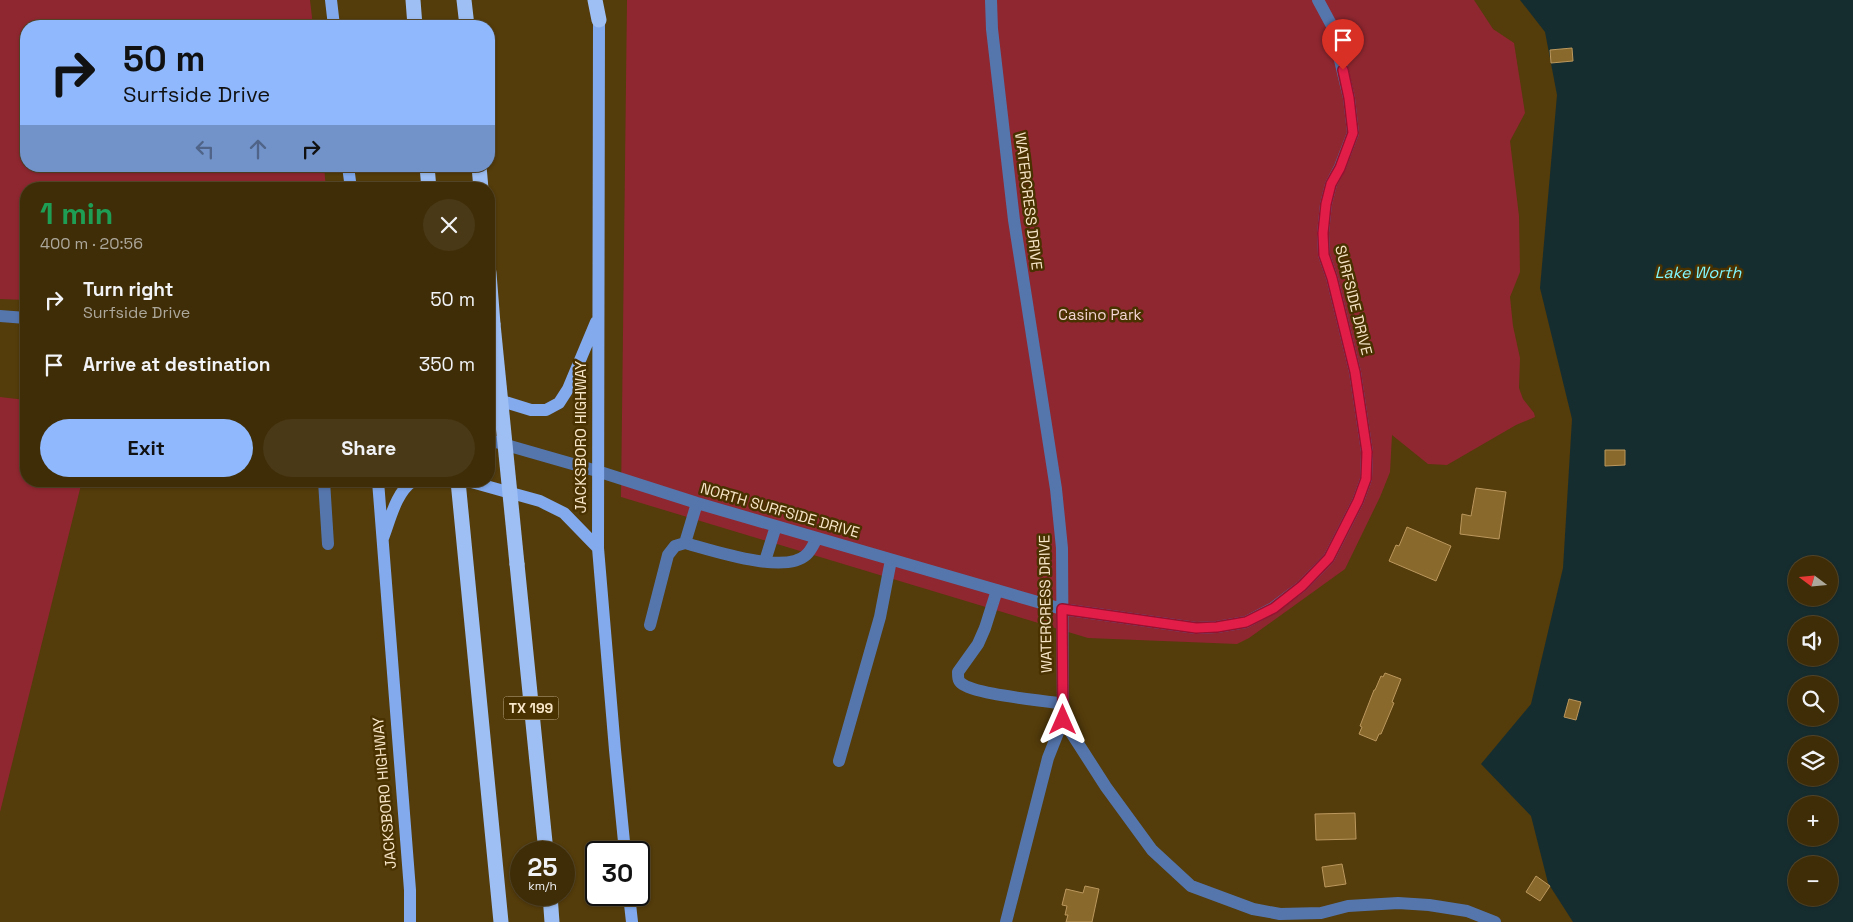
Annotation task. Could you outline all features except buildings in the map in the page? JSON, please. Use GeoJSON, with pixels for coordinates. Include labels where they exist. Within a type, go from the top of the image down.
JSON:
{"type":"FeatureCollection","features":[{"type":"Feature","properties":{"kind":"highway"},"geometry":{"type":"LineString","coordinates":[[413,0],[415,20]]}},
{"type":"Feature","properties":{"kind":"highway"},"geometry":{"type":"LineString","coordinates":[[464,0],[466,20]]}},
{"type":"Feature","properties":{"kind":"highway"},"geometry":{"type":"LineString","coordinates":[[595,0],[599,20]]}},
{"type":"Feature","properties":{"kind":"highway","name":"TX 199"},"geometry":{"type":"LineString","coordinates":[[495,344],[545,841]]}},
{"type":"Feature","properties":{"kind":"highway"},"geometry":{"type":"LineString","coordinates":[[459,487],[501,922]]}},
{"type":"Feature","properties":{"kind":"highway"},"geometry":{"type":"LineString","coordinates":[[551,906],[552,922]]}},
{"type":"Feature","properties":{"kind":"main road"},"geometry":{"type":"LineString","coordinates":[[331,0],[333,20]]}},
{"type":"Feature","properties":{"kind":"main road","name":"JACKSBORO HIGHWAY"},"geometry":{"type":"LineString","coordinates":[[599,20],[598,548],[624,841]]}},
{"type":"Feature","properties":{"kind":"main road"},"geometry":{"type":"LineString","coordinates":[[495,399],[531,410],[546,410],[559,403],[568,389],[598,318]]}},
{"type":"Feature","properties":{"kind":"main road","name":"JACKSBORO HIGHWAY"},"geometry":{"type":"LineString","coordinates":[[378,487],[381,542],[409,880],[410,922]]}},
{"type":"Feature","properties":{"kind":"main road"},"geometry":{"type":"LineString","coordinates":[[381,542],[398,500],[406,487]]}},
{"type":"Feature","properties":{"kind":"main road"},"geometry":{"type":"LineString","coordinates":[[490,487],[540,501],[564,513],[598,548]]}},
{"type":"Feature","properties":{"kind":"main road"},"geometry":{"type":"LineString","coordinates":[[630,906],[632,922]]}},
{"type":"Feature","properties":{"kind":"street","name":"WATERCRESS DRIVE"},"geometry":{"type":"LineString","coordinates":[[991,0],[992,29],[1014,220],[1056,489],[1062,548],[1063,720]]}},
{"type":"Feature","properties":{"kind":"street","name":"SURFSIDE DRIVE"},"geometry":{"type":"LineString","coordinates":[[1062,609],[1196,628],[1217,627],[1246,622],[1281,603],[1302,586],[1329,558],[1358,501],[1366,479],[1367,452],[1355,372],[1332,278],[1324,255],[1323,233],[1326,204],[1331,184],[1340,168],[1353,133],[1349,98],[1332,26],[1318,0]]}},
{"type":"Feature","properties":{"kind":"street"},"geometry":{"type":"LineString","coordinates":[[0,316],[20,318]]}},
{"type":"Feature","properties":{"kind":"street","name":"NORTH SURFSIDE DRIVE"},"geometry":{"type":"LineString","coordinates":[[495,442],[597,471],[696,503],[1062,609]]}},
{"type":"Feature","properties":{"kind":"street"},"geometry":{"type":"LineString","coordinates":[[324,487],[328,544]]}},
{"type":"Feature","properties":{"kind":"street"},"geometry":{"type":"LineString","coordinates":[[685,543],[696,503]]}},
{"type":"Feature","properties":{"kind":"street"},"geometry":{"type":"LineString","coordinates":[[765,562],[776,526]]}},
{"type":"Feature","properties":{"kind":"street"},"geometry":{"type":"LineString","coordinates":[[650,625],[668,555],[676,546],[685,543],[752,561],[789,562],[806,556],[817,538]]}},
{"type":"Feature","properties":{"kind":"street"},"geometry":{"type":"LineString","coordinates":[[839,761],[880,617],[891,560]]}},
{"type":"Feature","properties":{"kind":"street"},"geometry":{"type":"LineString","coordinates":[[997,590],[985,628],[969,658],[958,672],[958,679],[962,684],[972,688],[1063,704]]}},
{"type":"Feature","properties":{"kind":"street"},"geometry":{"type":"LineString","coordinates":[[1006,922],[1048,758],[1063,720]]}},
{"type":"Feature","properties":{"kind":"street"},"geometry":{"type":"LineString","coordinates":[[1063,720],[1106,787],[1152,850],[1190,886],[1253,909],[1280,914],[1320,913],[1348,906],[1398,903],[1429,905],[1467,911],[1495,922]]}},
{"type":"Feature","properties":{"kind":"green space"},"geometry":{"type":"Polygon","coordinates":[[[0,0],[310,0],[312,20],[20,20],[20,172],[325,172],[325,182],[20,182],[20,300],[0,299],[0,0]]]}},
{"type":"Feature","properties":{"kind":"green space","name":"Casino Park"},"geometry":{"type":"Polygon","coordinates":[[[627,0],[1474,0],[1493,29],[1514,43],[1525,113],[1510,141],[1519,216],[1520,272],[1510,297],[1513,326],[1520,358],[1519,388],[1523,399],[1535,417],[1516,425],[1447,465],[1428,464],[1392,435],[1390,472],[1345,569],[1249,638],[1237,644],[1088,638],[621,497],[627,0]]]}},
{"type":"Feature","properties":{"kind":"green space"},"geometry":{"type":"Polygon","coordinates":[[[0,397],[20,399],[20,487],[81,487],[0,812],[0,397]]]}},
{"type":"Feature","properties":{"kind":"water","name":"Lake Worth"},"geometry":{"type":"Polygon","coordinates":[[[1520,0],[1853,0],[1853,922],[1573,922],[1548,883],[1531,816],[1481,764],[1531,704],[1563,568],[1572,419],[1540,288],[1557,95],[1545,32],[1520,0]]]}},
{"type":"Feature","properties":{"kind":"route"},"geometry":{"type":"LineString","coordinates":[[1063,720],[1062,609],[1196,628],[1217,627],[1246,622],[1274,608],[1302,586],[1329,558],[1358,501],[1366,479],[1367,452],[1355,372],[1332,278],[1324,255],[1323,233],[1326,204],[1331,184],[1340,168],[1353,133],[1349,98],[1343,70]]}}]}
